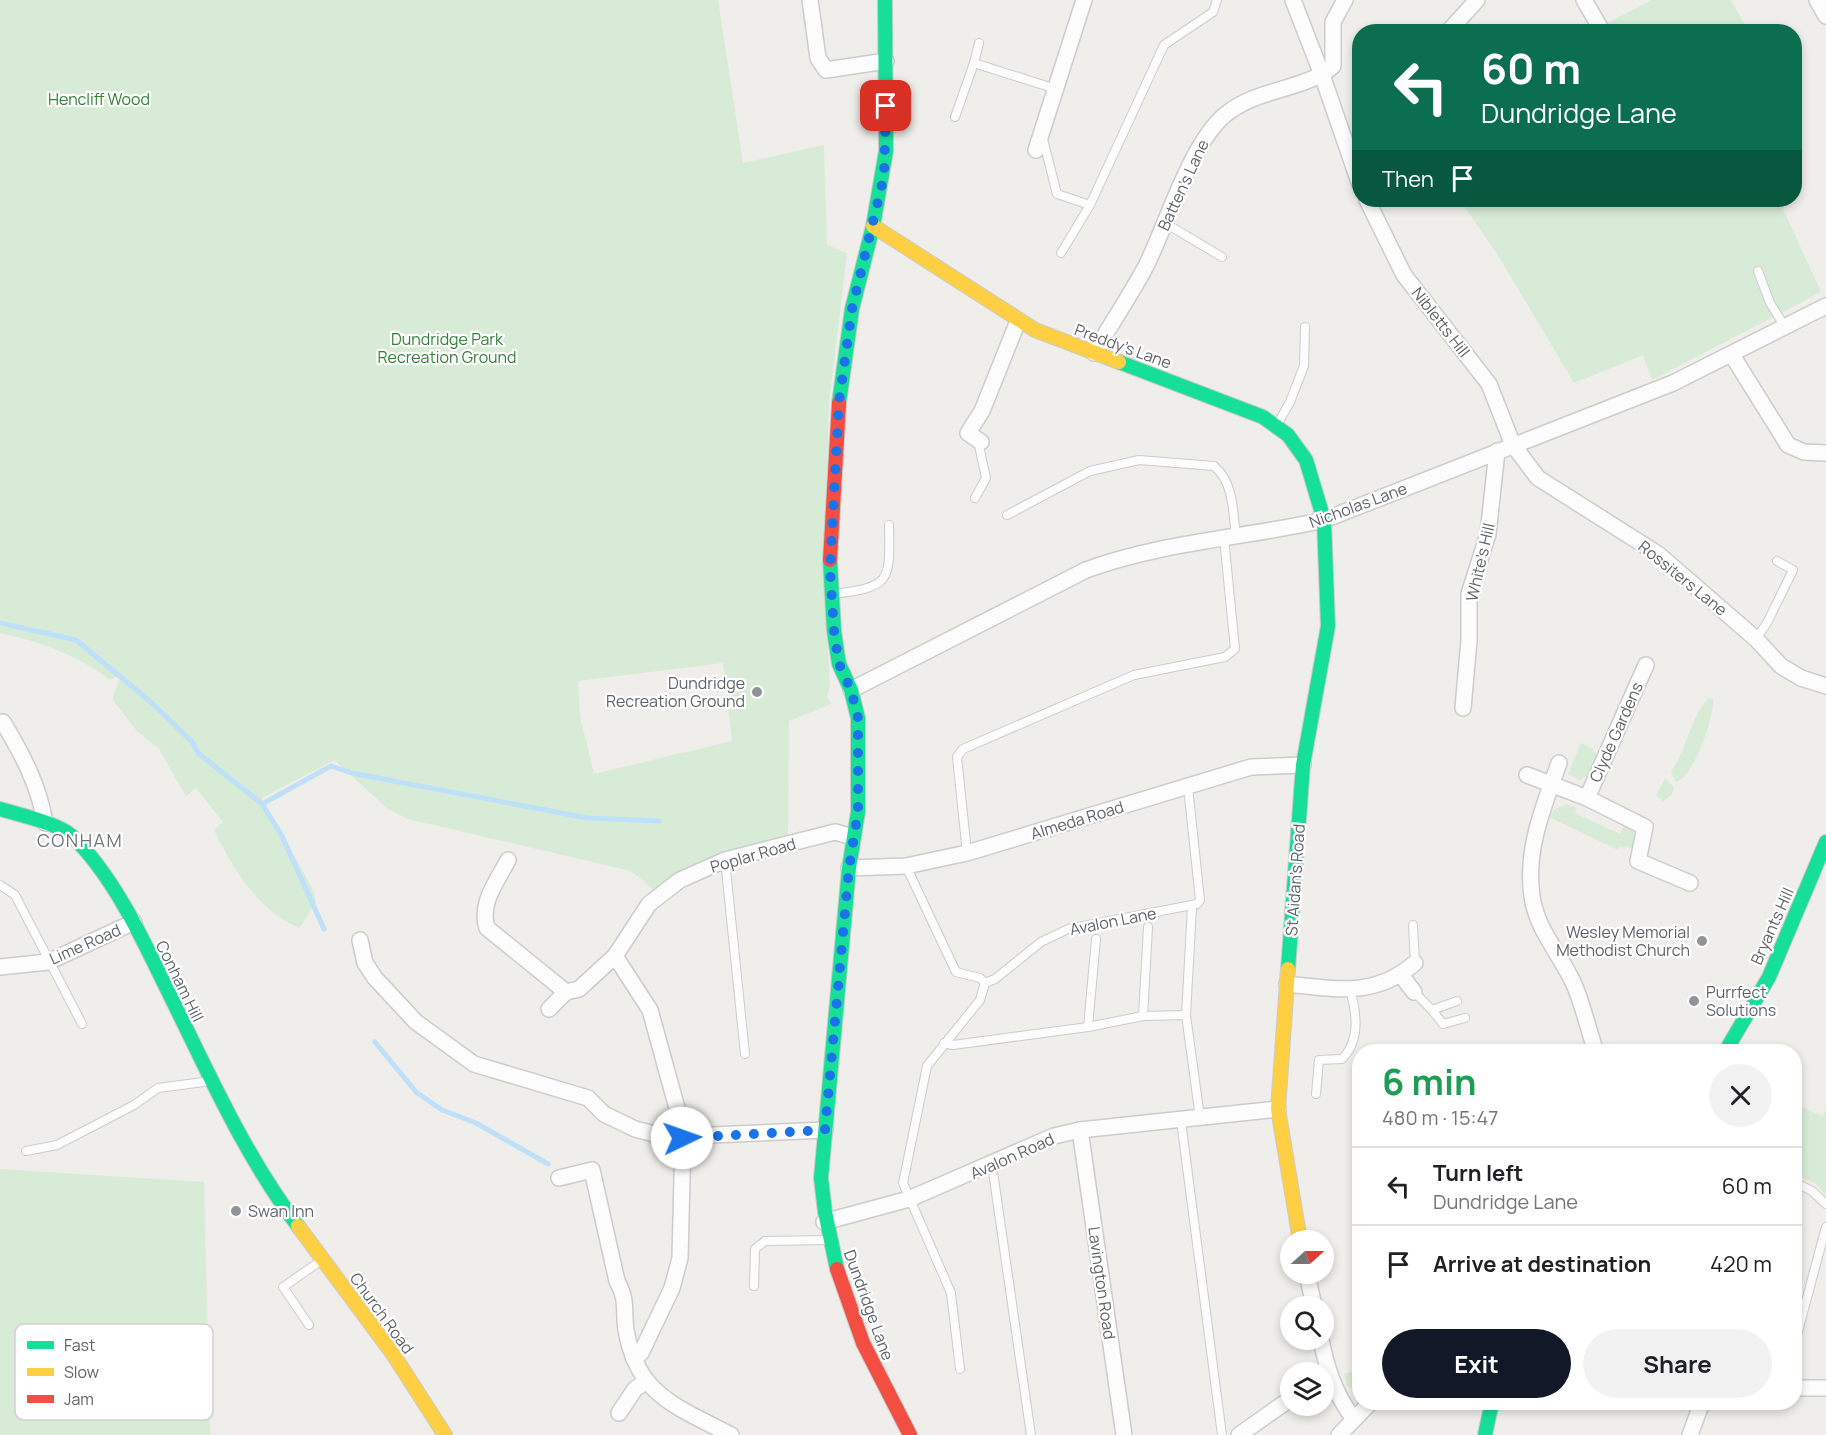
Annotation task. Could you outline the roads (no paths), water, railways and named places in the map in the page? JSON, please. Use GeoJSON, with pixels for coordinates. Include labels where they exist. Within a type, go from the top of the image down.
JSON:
{"type":"FeatureCollection","features":[{"type":"Feature","properties":{"kind":"street"},"geometry":{"type":"LineString","coordinates":[[810,0],[818,58],[825,70],[886,61]]}},
{"type":"Feature","properties":{"kind":"street","name":"Dundridge Lane"},"geometry":{"type":"LineString","coordinates":[[885,0],[886,151],[873,226],[852,309],[839,402],[830,569],[831,594],[839,664],[851,690],[858,718],[858,812],[849,868],[821,1178],[824,1222],[838,1280],[881,1386],[910,1435]]}},
{"type":"Feature","properties":{"kind":"street"},"geometry":{"type":"LineString","coordinates":[[1036,150],[1084,0]]}},
{"type":"Feature","properties":{"kind":"street"},"geometry":{"type":"LineString","coordinates":[[1293,0],[1352,158]]}},
{"type":"Feature","properties":{"kind":"street"},"geometry":{"type":"LineString","coordinates":[[1322,75],[1333,66],[1333,22],[1345,0]]}},
{"type":"Feature","properties":{"kind":"street"},"geometry":{"type":"LineString","coordinates":[[1455,24],[1477,0]]}},
{"type":"Feature","properties":{"kind":"street"},"geometry":{"type":"LineString","coordinates":[[1584,0],[1598,24]]}},
{"type":"Feature","properties":{"kind":"street"},"geometry":{"type":"LineString","coordinates":[[1817,0],[1826,16]]}},
{"type":"Feature","properties":{"kind":"street","name":"Batten's Lane"},"geometry":{"type":"LineString","coordinates":[[1094,353],[1145,267],[1207,131],[1234,108],[1258,95],[1322,75]]}},
{"type":"Feature","properties":{"kind":"street","name":"Nibletts Hill"},"geometry":{"type":"LineString","coordinates":[[1370,207],[1404,275],[1489,384],[1513,445]]}},
{"type":"Feature","properties":{"kind":"street","name":"Preddy's Lane"},"geometry":{"type":"LineString","coordinates":[[873,226],[1018,321],[1064,343],[1244,408],[1277,425],[1288,435],[1306,460],[1324,520]]}},
{"type":"Feature","properties":{"kind":"street","name":"Nicholas Lane"},"geometry":{"type":"LineString","coordinates":[[851,690],[1086,570],[1123,556],[1324,520],[1673,383],[1826,306]]}},
{"type":"Feature","properties":{"kind":"street"},"geometry":{"type":"LineString","coordinates":[[970,435],[1018,321]]}},
{"type":"Feature","properties":{"kind":"street"},"geometry":{"type":"LineString","coordinates":[[1732,355],[1788,444],[1804,452],[1826,453]]}},
{"type":"Feature","properties":{"kind":"street","name":"Rossiters Lane"},"geometry":{"type":"LineString","coordinates":[[1513,445],[1538,478],[1658,554],[1756,639],[1781,666],[1801,678],[1826,686]]}},
{"type":"Feature","properties":{"kind":"street","name":"White's Hill"},"geometry":{"type":"LineString","coordinates":[[1462,708],[1469,640],[1469,594],[1488,534],[1497,451]]}},
{"type":"Feature","properties":{"kind":"street","name":"St Aidan's Road"},"geometry":{"type":"LineString","coordinates":[[1298,1230],[1288,1185],[1278,1109],[1302,765],[1328,626],[1328,571],[1324,520]]}},
{"type":"Feature","properties":{"kind":"street","name":"Clyde Gardens"},"geometry":{"type":"LineString","coordinates":[[1587,798],[1646,665]]}},
{"type":"Feature","properties":{"kind":"street"},"geometry":{"type":"LineString","coordinates":[[3,722],[22,755],[41,798],[45,822]]}},
{"type":"Feature","properties":{"kind":"street"},"geometry":{"type":"LineString","coordinates":[[1560,763],[1538,821],[1531,865],[1532,897],[1539,923],[1574,984],[1593,1044]]}},
{"type":"Feature","properties":{"kind":"street","name":"Almeda Road"},"geometry":{"type":"LineString","coordinates":[[849,868],[906,866],[967,853],[1251,767],[1302,765]]}},
{"type":"Feature","properties":{"kind":"street","name":"Clyde Gardens"},"geometry":{"type":"LineString","coordinates":[[1527,775],[1587,798],[1645,827],[1638,861],[1690,883]]}},
{"type":"Feature","properties":{"kind":"street","name":"Conham Hill"},"geometry":{"type":"LineString","coordinates":[[0,809],[45,822],[71,835],[102,874],[134,922],[243,1142],[288,1213]]}},
{"type":"Feature","properties":{"kind":"street","name":"Poplar Road"},"geometry":{"type":"LineString","coordinates":[[549,1010],[566,992],[579,989],[615,956],[650,904],[680,880],[725,860],[835,832],[854,837]]}},
{"type":"Feature","properties":{"kind":"street","name":"Bryants Hill"},"geometry":{"type":"LineString","coordinates":[[1730,1044],[1750,1011],[1782,946],[1826,842]]}},
{"type":"Feature","properties":{"kind":"street"},"geometry":{"type":"LineString","coordinates":[[508,860],[485,903],[483,916],[487,928],[566,992]]}},
{"type":"Feature","properties":{"kind":"street","name":"Lime Road"},"geometry":{"type":"LineString","coordinates":[[0,967],[48,962],[134,922]]}},
{"type":"Feature","properties":{"kind":"street"},"geometry":{"type":"LineString","coordinates":[[360,939],[365,963],[375,978],[416,1022],[474,1064],[588,1098],[604,1114],[635,1129],[666,1137],[825,1130]]}},
{"type":"Feature","properties":{"kind":"street"},"geometry":{"type":"LineString","coordinates":[[615,956],[650,1010],[680,1119],[682,1138],[680,1258],[672,1288],[640,1353],[634,1359]]}},
{"type":"Feature","properties":{"kind":"street"},"geometry":{"type":"LineString","coordinates":[[1287,984],[1350,990],[1378,985],[1401,975],[1415,963]]}},
{"type":"Feature","properties":{"kind":"street"},"geometry":{"type":"LineString","coordinates":[[1401,975],[1414,992]]}},
{"type":"Feature","properties":{"kind":"street","name":"Avalon Road"},"geometry":{"type":"LineString","coordinates":[[824,1222],[909,1199],[992,1165],[1054,1136],[1080,1130],[1278,1109]]}},
{"type":"Feature","properties":{"kind":"street","name":"Lavington Road"},"geometry":{"type":"LineString","coordinates":[[1080,1130],[1124,1435]]}},
{"type":"Feature","properties":{"kind":"street"},"geometry":{"type":"LineString","coordinates":[[559,1178],[584,1170],[592,1170],[617,1281],[626,1296],[626,1329],[634,1359],[645,1382],[665,1401],[731,1435]]}},
{"type":"Feature","properties":{"kind":"street","name":"Church Road"},"geometry":{"type":"LineString","coordinates":[[288,1213],[393,1354],[445,1435]]}},
{"type":"Feature","properties":{"kind":"street"},"geometry":{"type":"LineString","coordinates":[[619,1413],[635,1389],[645,1382]]}},
{"type":"Feature","properties":{"kind":"street"},"geometry":{"type":"LineString","coordinates":[[1802,1388],[1826,1388]]}},
{"type":"Feature","properties":{"kind":"street"},"geometry":{"type":"LineString","coordinates":[[1334,1389],[1353,1418]]}},
{"type":"Feature","properties":{"kind":"street"},"geometry":{"type":"LineString","coordinates":[[1239,1435],[1280,1406]]}},
{"type":"Feature","properties":{"kind":"street"},"geometry":{"type":"LineString","coordinates":[[1339,1435],[1362,1410]]}},
{"type":"Feature","properties":{"kind":"street"},"geometry":{"type":"LineString","coordinates":[[1485,1435],[1490,1410]]}},
{"type":"Feature","properties":{"kind":"street"},"geometry":{"type":"LineString","coordinates":[[1690,1435],[1699,1410]]}},
{"type":"Feature","properties":{"kind":"lane"},"geometry":{"type":"LineString","coordinates":[[1060,253],[1090,205],[1164,45],[1213,12],[1217,0]]}},
{"type":"Feature","properties":{"kind":"lane"},"geometry":{"type":"LineString","coordinates":[[955,117],[979,44]]}},
{"type":"Feature","properties":{"kind":"lane"},"geometry":{"type":"LineString","coordinates":[[974,63],[1056,89]]}},
{"type":"Feature","properties":{"kind":"lane"},"geometry":{"type":"LineString","coordinates":[[1042,131],[1057,194],[1090,205]]}},
{"type":"Feature","properties":{"kind":"lane"},"geometry":{"type":"LineString","coordinates":[[1166,223],[1222,257]]}},
{"type":"Feature","properties":{"kind":"lane"},"geometry":{"type":"LineString","coordinates":[[1758,271],[1770,303],[1785,327]]}},
{"type":"Feature","properties":{"kind":"lane"},"geometry":{"type":"LineString","coordinates":[[1277,425],[1290,402],[1304,366],[1305,327]]}},
{"type":"Feature","properties":{"kind":"lane"},"geometry":{"type":"LineString","coordinates":[[970,435],[986,478],[975,498]]}},
{"type":"Feature","properties":{"kind":"lane"},"geometry":{"type":"LineString","coordinates":[[967,853],[957,758],[963,749],[1134,675],[1226,657],[1235,649],[1228,484],[1223,473],[1214,466],[1139,460],[1090,471],[1007,514]]}},
{"type":"Feature","properties":{"kind":"lane"},"geometry":{"type":"LineString","coordinates":[[831,594],[873,588],[883,582],[889,569],[890,525]]}},
{"type":"Feature","properties":{"kind":"lane"},"geometry":{"type":"LineString","coordinates":[[1756,639],[1767,623],[1793,570],[1777,561]]}},
{"type":"Feature","properties":{"kind":"lane"},"geometry":{"type":"LineString","coordinates":[[1188,787],[1200,900],[1192,907],[1186,1015],[1200,1119]]}},
{"type":"Feature","properties":{"kind":"lane"},"geometry":{"type":"LineString","coordinates":[[725,860],[744,1054]]}},
{"type":"Feature","properties":{"kind":"lane"},"geometry":{"type":"LineString","coordinates":[[906,866],[956,972],[980,978],[985,983],[980,1000],[927,1066],[903,1183],[951,1293],[960,1369]]}},
{"type":"Feature","properties":{"kind":"lane"},"geometry":{"type":"LineString","coordinates":[[0,885],[15,896],[82,1024]]}},
{"type":"Feature","properties":{"kind":"lane","name":"Avalon Lane"},"geometry":{"type":"LineString","coordinates":[[985,983],[995,979],[1041,942],[1068,929],[1126,916],[1192,907]]}},
{"type":"Feature","properties":{"kind":"lane"},"geometry":{"type":"LineString","coordinates":[[1413,925],[1415,963]]}},
{"type":"Feature","properties":{"kind":"lane"},"geometry":{"type":"LineString","coordinates":[[1143,1016],[1148,927]]}},
{"type":"Feature","properties":{"kind":"lane"},"geometry":{"type":"LineString","coordinates":[[1089,1028],[1096,939]]}},
{"type":"Feature","properties":{"kind":"lane"},"geometry":{"type":"LineString","coordinates":[[1316,1094],[1319,1059],[1342,1059],[1349,1052],[1355,1031],[1355,1006],[1350,990]]}},
{"type":"Feature","properties":{"kind":"lane"},"geometry":{"type":"LineString","coordinates":[[1414,992],[1443,1024],[1465,1018]]}},
{"type":"Feature","properties":{"kind":"lane"},"geometry":{"type":"LineString","coordinates":[[1432,1010],[1457,1001]]}},
{"type":"Feature","properties":{"kind":"lane"},"geometry":{"type":"LineString","coordinates":[[944,1043],[953,1045],[1089,1028],[1143,1016],[1186,1015]]}},
{"type":"Feature","properties":{"kind":"lane"},"geometry":{"type":"LineString","coordinates":[[26,1151],[57,1145],[134,1105],[158,1089],[211,1081]]}},
{"type":"Feature","properties":{"kind":"lane"},"geometry":{"type":"LineString","coordinates":[[1181,1121],[1222,1435]]}},
{"type":"Feature","properties":{"kind":"lane"},"geometry":{"type":"LineString","coordinates":[[992,1165],[1031,1435]]}},
{"type":"Feature","properties":{"kind":"lane"},"geometry":{"type":"LineString","coordinates":[[1802,1186],[1812,1191],[1826,1204]]}},
{"type":"Feature","properties":{"kind":"lane"},"geometry":{"type":"LineString","coordinates":[[1802,1316],[1826,1227]]}},
{"type":"Feature","properties":{"kind":"lane"},"geometry":{"type":"LineString","coordinates":[[754,1286],[755,1249],[758,1244],[765,1240],[829,1240]]}},
{"type":"Feature","properties":{"kind":"lane"},"geometry":{"type":"LineString","coordinates":[[309,1325],[283,1287],[323,1259]]}},
{"type":"Feature","properties":{"kind":"waterway"},"geometry":{"type":"LineString","coordinates":[[0,623],[76,640],[152,703],[193,743],[198,753],[262,804],[282,836],[324,929]]}},
{"type":"Feature","properties":{"kind":"waterway"},"geometry":{"type":"LineString","coordinates":[[262,804],[331,766],[352,773],[587,818],[659,821]]}},
{"type":"Feature","properties":{"kind":"waterway"},"geometry":{"type":"LineString","coordinates":[[375,1042],[416,1092],[442,1110],[476,1123],[548,1164]]}},
{"type":"Feature","properties":{"kind":"place","name":"Dundridge Recreation Ground"},"geometry":{"type":"Point","coordinates":[757,692]}},
{"type":"Feature","properties":{"kind":"place","name":"Wesley Memorial Methodist Church"},"geometry":{"type":"Point","coordinates":[1702,941]}},
{"type":"Feature","properties":{"kind":"place","name":"Purrfect Solutions"},"geometry":{"type":"Point","coordinates":[1694,1001]}},
{"type":"Feature","properties":{"kind":"place","name":"Swan Inn"},"geometry":{"type":"Point","coordinates":[236,1211]}},
{"type":"Feature","properties":{"kind":"district","name":"CONHAM"},"geometry":{"type":"Point","coordinates":[80,841]}},
{"type":"Feature","properties":{"kind":"park label","name":"Hencliff Wood"},"geometry":{"type":"Point","coordinates":[99,99]}},
{"type":"Feature","properties":{"kind":"park label","name":"Dundridge Park Recreation Ground"},"geometry":{"type":"Point","coordinates":[447,348]}}]}
